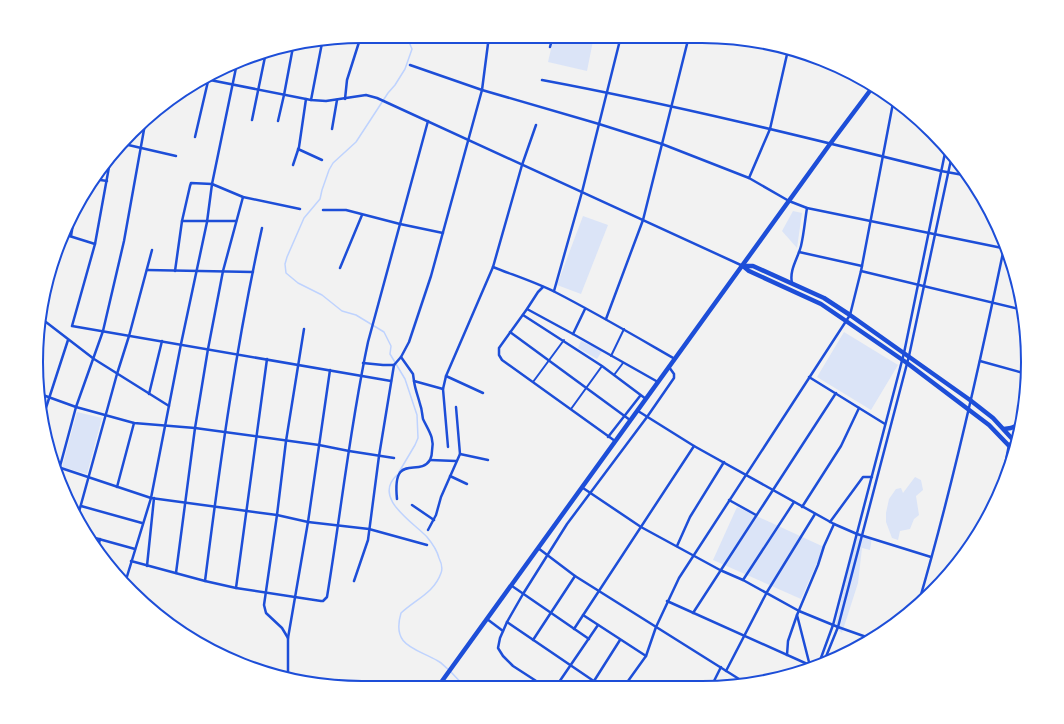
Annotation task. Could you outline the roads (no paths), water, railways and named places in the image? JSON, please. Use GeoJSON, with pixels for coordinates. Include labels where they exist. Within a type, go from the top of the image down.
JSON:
{"type":"FeatureCollection","features":[{"type":"Feature","properties":{"kind":"highway"},"geometry":{"type":"LineString","coordinates":[[442,681],[646,400],[674,359],[870,91]]}},
{"type":"Feature","properties":{"kind":"highway"},"geometry":{"type":"LineString","coordinates":[[743,266],[753,266],[824,298],[970,400],[1012,437]]}},
{"type":"Feature","properties":{"kind":"highway"},"geometry":{"type":"LineString","coordinates":[[743,266],[749,271],[821,304],[908,363],[988,425],[1009,446]]}},
{"type":"Feature","properties":{"kind":"highway"},"geometry":{"type":"LineString","coordinates":[[1004,429],[1014,427]]}},
{"type":"Feature","properties":{"kind":"street"},"geometry":{"type":"LineString","coordinates":[[345,99],[347,80],[359,43]]}},
{"type":"Feature","properties":{"kind":"street"},"geometry":{"type":"LineString","coordinates":[[354,582],[366,551],[379,456],[394,365],[401,357],[409,342],[443,233],[482,90],[488,43]]}},
{"type":"Feature","properties":{"kind":"street"},"geometry":{"type":"LineString","coordinates":[[550,47],[551,43]]}},
{"type":"Feature","properties":{"kind":"street"},"geometry":{"type":"LineString","coordinates":[[554,291],[582,192],[619,43]]}},
{"type":"Feature","properties":{"kind":"street"},"geometry":{"type":"LineString","coordinates":[[606,319],[644,220],[687,43]]}},
{"type":"Feature","properties":{"kind":"street"},"geometry":{"type":"LineString","coordinates":[[311,100],[321,46]]}},
{"type":"Feature","properties":{"kind":"street"},"geometry":{"type":"LineString","coordinates":[[278,121],[292,51]]}},
{"type":"Feature","properties":{"kind":"street"},"geometry":{"type":"LineString","coordinates":[[749,178],[770,129],[787,55]]}},
{"type":"Feature","properties":{"kind":"street"},"geometry":{"type":"LineString","coordinates":[[252,120],[265,58]]}},
{"type":"Feature","properties":{"kind":"street"},"geometry":{"type":"LineString","coordinates":[[410,65],[482,90],[662,144],[749,178],[789,201],[807,208],[935,233],[1000,248]]}},
{"type":"Feature","properties":{"kind":"street"},"geometry":{"type":"LineString","coordinates":[[147,566],[152,498],[164,426],[207,222],[212,184],[236,69]]}},
{"type":"Feature","properties":{"kind":"street"},"geometry":{"type":"LineString","coordinates":[[214,80],[233,85],[311,100],[326,101],[366,95],[377,98],[743,266]]}},
{"type":"Feature","properties":{"kind":"street"},"geometry":{"type":"LineString","coordinates":[[542,80],[607,92],[959,174]]}},
{"type":"Feature","properties":{"kind":"street"},"geometry":{"type":"LineString","coordinates":[[195,137],[208,83]]}},
{"type":"Feature","properties":{"kind":"street"},"geometry":{"type":"LineString","coordinates":[[293,165],[298,149],[306,99]]}},
{"type":"Feature","properties":{"kind":"street"},"geometry":{"type":"LineString","coordinates":[[332,129],[337,100]]}},
{"type":"Feature","properties":{"kind":"street"},"geometry":{"type":"LineString","coordinates":[[628,681],[646,656],[667,601],[693,556],[850,315],[862,266],[892,106]]}},
{"type":"Feature","properties":{"kind":"street"},"geometry":{"type":"LineString","coordinates":[[131,561],[236,588],[324,601],[327,597],[361,375],[370,331],[428,121]]}},
{"type":"Feature","properties":{"kind":"street"},"geometry":{"type":"LineString","coordinates":[[448,447],[443,389],[446,376],[493,267],[522,165],[536,125]]}},
{"type":"Feature","properties":{"kind":"street"},"geometry":{"type":"LineString","coordinates":[[60,465],[76,407],[103,331],[124,241],[144,129]]}},
{"type":"Feature","properties":{"kind":"street"},"geometry":{"type":"LineString","coordinates":[[128,145],[176,156]]}},
{"type":"Feature","properties":{"kind":"street"},"geometry":{"type":"LineString","coordinates":[[298,149],[322,160]]}},
{"type":"Feature","properties":{"kind":"street"},"geometry":{"type":"LineString","coordinates":[[821,658],[833,625],[904,353],[944,155]]}},
{"type":"Feature","properties":{"kind":"street"},"geometry":{"type":"LineString","coordinates":[[826,656],[838,627],[908,363],[950,162]]}},
{"type":"Feature","properties":{"kind":"street"},"geometry":{"type":"LineString","coordinates":[[109,168],[95,244],[72,326],[391,380]]}},
{"type":"Feature","properties":{"kind":"street"},"geometry":{"type":"LineString","coordinates":[[101,180],[107,181]]}},
{"type":"Feature","properties":{"kind":"street"},"geometry":{"type":"LineString","coordinates":[[175,270],[182,221],[191,183],[212,184],[243,197],[300,209]]}},
{"type":"Feature","properties":{"kind":"street"},"geometry":{"type":"LineString","coordinates":[[176,573],[195,428],[208,349],[222,271],[243,197]]}},
{"type":"Feature","properties":{"kind":"street"},"geometry":{"type":"LineString","coordinates":[[792,284],[792,272],[799,252],[807,208]]}},
{"type":"Feature","properties":{"kind":"street"},"geometry":{"type":"LineString","coordinates":[[323,210],[346,210],[443,233]]}},
{"type":"Feature","properties":{"kind":"street"},"geometry":{"type":"LineString","coordinates":[[340,268],[362,215]]}},
{"type":"Feature","properties":{"kind":"street"},"geometry":{"type":"LineString","coordinates":[[182,221],[236,221]]}},
{"type":"Feature","properties":{"kind":"street"},"geometry":{"type":"LineString","coordinates":[[205,581],[224,432],[262,228]]}},
{"type":"Feature","properties":{"kind":"street"},"geometry":{"type":"LineString","coordinates":[[72,229],[71,236],[95,244]]}},
{"type":"Feature","properties":{"kind":"street"},"geometry":{"type":"LineString","coordinates":[[80,511],[116,374],[129,336],[148,270],[152,250]]}},
{"type":"Feature","properties":{"kind":"street"},"geometry":{"type":"LineString","coordinates":[[799,252],[862,266]]}},
{"type":"Feature","properties":{"kind":"street"},"geometry":{"type":"LineString","coordinates":[[921,594],[932,558],[980,361],[1003,257]]}},
{"type":"Feature","properties":{"kind":"street"},"geometry":{"type":"LineString","coordinates":[[493,267],[554,291],[624,329],[674,359]]}},
{"type":"Feature","properties":{"kind":"street"},"geometry":{"type":"LineString","coordinates":[[148,270],[253,272]]}},
{"type":"Feature","properties":{"kind":"street"},"geometry":{"type":"LineString","coordinates":[[861,270],[1016,308]]}},
{"type":"Feature","properties":{"kind":"street"},"geometry":{"type":"LineString","coordinates":[[543,287],[499,348],[498,355],[502,360],[615,442]]}},
{"type":"Feature","properties":{"kind":"street"},"geometry":{"type":"LineString","coordinates":[[527,309],[658,382]]}},
{"type":"Feature","properties":{"kind":"street"},"geometry":{"type":"LineString","coordinates":[[573,334],[585,309]]}},
{"type":"Feature","properties":{"kind":"street"},"geometry":{"type":"LineString","coordinates":[[523,315],[564,340],[602,366],[646,400]]}},
{"type":"Feature","properties":{"kind":"street"},"geometry":{"type":"LineString","coordinates":[[46,323],[116,374],[169,406]]}},
{"type":"Feature","properties":{"kind":"street"},"geometry":{"type":"LineString","coordinates":[[288,638],[282,628],[266,612],[264,605],[286,441],[304,329]]}},
{"type":"Feature","properties":{"kind":"street"},"geometry":{"type":"LineString","coordinates":[[611,356],[624,329]]}},
{"type":"Feature","properties":{"kind":"street"},"geometry":{"type":"LineString","coordinates":[[510,332],[630,421]]}},
{"type":"Feature","properties":{"kind":"street"},"geometry":{"type":"LineString","coordinates":[[46,404],[68,340]]}},
{"type":"Feature","properties":{"kind":"street"},"geometry":{"type":"LineString","coordinates":[[533,383],[564,340]]}},
{"type":"Feature","properties":{"kind":"street"},"geometry":{"type":"LineString","coordinates":[[149,394],[162,341]]}},
{"type":"Feature","properties":{"kind":"street"},"geometry":{"type":"LineString","coordinates":[[397,499],[396,485],[398,475],[406,468],[422,466],[430,460],[433,449],[432,438],[423,418],[415,389],[413,374],[401,357]]}},
{"type":"Feature","properties":{"kind":"street"},"geometry":{"type":"LineString","coordinates":[[236,588],[267,359]]}},
{"type":"Feature","properties":{"kind":"street"},"geometry":{"type":"LineString","coordinates":[[980,361],[1021,372]]}},
{"type":"Feature","properties":{"kind":"street"},"geometry":{"type":"LineString","coordinates":[[364,363],[394,365]]}},
{"type":"Feature","properties":{"kind":"street"},"geometry":{"type":"LineString","coordinates":[[614,376],[623,363]]}},
{"type":"Feature","properties":{"kind":"street"},"geometry":{"type":"LineString","coordinates":[[571,409],[602,366]]}},
{"type":"Feature","properties":{"kind":"street"},"geometry":{"type":"LineString","coordinates":[[536,681],[513,666],[503,656],[498,648],[500,638],[507,622],[523,594],[567,524],[647,417],[674,378],[674,374],[669,367]]}},
{"type":"Feature","properties":{"kind":"street"},"geometry":{"type":"LineString","coordinates":[[288,672],[288,638],[308,522],[330,370]]}},
{"type":"Feature","properties":{"kind":"street"},"geometry":{"type":"LineString","coordinates":[[446,376],[483,393]]}},
{"type":"Feature","properties":{"kind":"street"},"geometry":{"type":"LineString","coordinates":[[809,377],[885,424]]}},
{"type":"Feature","properties":{"kind":"street"},"geometry":{"type":"LineString","coordinates":[[414,381],[443,389]]}},
{"type":"Feature","properties":{"kind":"street"},"geometry":{"type":"LineString","coordinates":[[693,613],[836,393]]}},
{"type":"Feature","properties":{"kind":"street"},"geometry":{"type":"LineString","coordinates":[[608,437],[640,396]]}},
{"type":"Feature","properties":{"kind":"street"},"geometry":{"type":"LineString","coordinates":[[48,397],[105,416],[134,423],[195,428],[257,436],[319,445],[349,452],[394,458]]}},
{"type":"Feature","properties":{"kind":"street"},"geometry":{"type":"LineString","coordinates":[[428,530],[434,520],[450,476],[460,454],[456,407]]}},
{"type":"Feature","properties":{"kind":"street"},"geometry":{"type":"LineString","coordinates":[[802,507],[841,446],[859,408]]}},
{"type":"Feature","properties":{"kind":"street"},"geometry":{"type":"LineString","coordinates":[[638,411],[694,446],[834,524],[862,536],[932,558]]}},
{"type":"Feature","properties":{"kind":"street"},"geometry":{"type":"LineString","coordinates":[[117,487],[134,423]]}},
{"type":"Feature","properties":{"kind":"street"},"geometry":{"type":"LineString","coordinates":[[574,629],[694,446]]}},
{"type":"Feature","properties":{"kind":"street"},"geometry":{"type":"LineString","coordinates":[[1007,454],[1009,446]]}},
{"type":"Feature","properties":{"kind":"street"},"geometry":{"type":"LineString","coordinates":[[460,454],[488,460]]}},
{"type":"Feature","properties":{"kind":"street"},"geometry":{"type":"LineString","coordinates":[[430,460],[456,461]]}},
{"type":"Feature","properties":{"kind":"street"},"geometry":{"type":"LineString","coordinates":[[677,546],[690,517],[724,462]]}},
{"type":"Feature","properties":{"kind":"street"},"geometry":{"type":"LineString","coordinates":[[61,469],[152,498],[247,510],[308,522],[370,529],[427,545]]}},
{"type":"Feature","properties":{"kind":"street"},"geometry":{"type":"LineString","coordinates":[[450,476],[467,484]]}},
{"type":"Feature","properties":{"kind":"street"},"geometry":{"type":"LineString","coordinates":[[830,522],[863,477],[872,476]]}},
{"type":"Feature","properties":{"kind":"street"},"geometry":{"type":"LineString","coordinates":[[582,487],[590,494],[641,527],[693,556],[767,592],[799,611],[865,636]]}},
{"type":"Feature","properties":{"kind":"street"},"geometry":{"type":"LineString","coordinates":[[126,577],[142,522],[152,498]]}},
{"type":"Feature","properties":{"kind":"street"},"geometry":{"type":"LineString","coordinates":[[729,500],[756,515]]}},
{"type":"Feature","properties":{"kind":"street"},"geometry":{"type":"LineString","coordinates":[[743,580],[794,502]]}},
{"type":"Feature","properties":{"kind":"street"},"geometry":{"type":"LineString","coordinates":[[412,505],[434,520]]}},
{"type":"Feature","properties":{"kind":"street"},"geometry":{"type":"LineString","coordinates":[[81,506],[142,522]]}},
{"type":"Feature","properties":{"kind":"street"},"geometry":{"type":"LineString","coordinates":[[726,671],[767,592],[815,514]]}},
{"type":"Feature","properties":{"kind":"street"},"geometry":{"type":"LineString","coordinates":[[787,655],[788,641],[797,615],[834,524]]}},
{"type":"Feature","properties":{"kind":"street"},"geometry":{"type":"LineString","coordinates":[[96,538],[135,549]]}},
{"type":"Feature","properties":{"kind":"street"},"geometry":{"type":"LineString","coordinates":[[538,548],[575,576],[738,679]]}},
{"type":"Feature","properties":{"kind":"street"},"geometry":{"type":"LineString","coordinates":[[533,640],[575,576]]}},
{"type":"Feature","properties":{"kind":"street"},"geometry":{"type":"LineString","coordinates":[[511,586],[588,639]]}},
{"type":"Feature","properties":{"kind":"street"},"geometry":{"type":"LineString","coordinates":[[667,601],[806,664]]}},
{"type":"Feature","properties":{"kind":"street"},"geometry":{"type":"LineString","coordinates":[[583,615],[646,656]]}},
{"type":"Feature","properties":{"kind":"street"},"geometry":{"type":"LineString","coordinates":[[797,615],[811,662]]}},
{"type":"Feature","properties":{"kind":"street"},"geometry":{"type":"LineString","coordinates":[[487,619],[503,631]]}},
{"type":"Feature","properties":{"kind":"street"},"geometry":{"type":"LineString","coordinates":[[507,622],[594,681],[620,640]]}},
{"type":"Feature","properties":{"kind":"street"},"geometry":{"type":"LineString","coordinates":[[560,681],[598,625]]}},
{"type":"Feature","properties":{"kind":"street"},"geometry":{"type":"LineString","coordinates":[[714,680],[721,667]]}},
{"type":"Feature","properties":{"kind":"waterway"},"geometry":{"type":"LineString","coordinates":[[399,472],[418,438],[417,415],[405,379],[390,354],[391,346],[384,332],[356,315],[342,311],[322,295],[298,283],[286,273],[285,264],[304,218],[320,199],[329,170],[333,163],[356,142],[405,69],[412,49],[409,43]]}},
{"type":"Feature","properties":{"kind":"waterway"},"geometry":{"type":"LineString","coordinates":[[397,475],[391,484],[389,492],[392,501],[397,509],[431,542],[437,552],[442,569],[434,586],[401,613],[399,633],[408,645],[439,662],[448,669]]}},
{"type":"Feature","properties":{"kind":"waterway"},"geometry":{"type":"LineString","coordinates":[[451,672],[459,681]]}}]}
